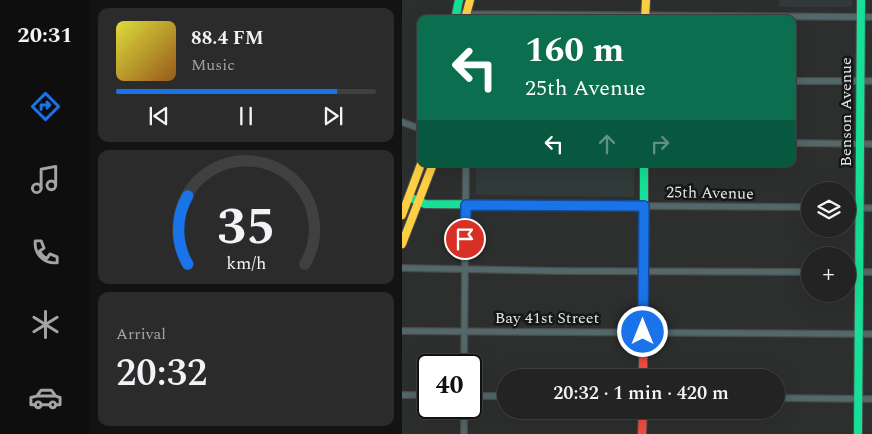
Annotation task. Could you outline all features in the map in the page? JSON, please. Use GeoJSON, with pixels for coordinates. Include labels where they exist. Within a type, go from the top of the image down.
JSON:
{"type":"FeatureCollection","features":[{"type":"Feature","properties":{"kind":"street"},"geometry":{"type":"LineString","coordinates":[[456,15],[459,0]]}},
{"type":"Feature","properties":{"kind":"street"},"geometry":{"type":"LineString","coordinates":[[467,15],[470,0]]}},
{"type":"Feature","properties":{"kind":"street"},"geometry":{"type":"LineString","coordinates":[[645,15],[646,0]]}},
{"type":"Feature","properties":{"kind":"street","name":"Benson Avenue"},"geometry":{"type":"LineString","coordinates":[[858,434],[861,0]]}},
{"type":"Feature","properties":{"kind":"street"},"geometry":{"type":"LineString","coordinates":[[796,17],[872,17]]}},
{"type":"Feature","properties":{"kind":"street"},"geometry":{"type":"LineString","coordinates":[[796,81],[872,81]]}},
{"type":"Feature","properties":{"kind":"street"},"geometry":{"type":"LineString","coordinates":[[402,122],[417,128]]}},
{"type":"Feature","properties":{"kind":"street"},"geometry":{"type":"LineString","coordinates":[[796,143],[872,144]]}},
{"type":"Feature","properties":{"kind":"street"},"geometry":{"type":"LineString","coordinates":[[402,215],[405,196],[420,167]]}},
{"type":"Feature","properties":{"kind":"street"},"geometry":{"type":"LineString","coordinates":[[402,244],[432,167]]}},
{"type":"Feature","properties":{"kind":"street"},"geometry":{"type":"LineString","coordinates":[[464,354],[466,167]]}},
{"type":"Feature","properties":{"kind":"street"},"geometry":{"type":"LineString","coordinates":[[643,369],[644,167]]}},
{"type":"Feature","properties":{"kind":"street","name":"25th Avenue"},"geometry":{"type":"LineString","coordinates":[[405,196],[424,204],[801,208]]}},
{"type":"Feature","properties":{"kind":"street"},"geometry":{"type":"LineString","coordinates":[[859,208],[872,208]]}},
{"type":"Feature","properties":{"kind":"street"},"geometry":{"type":"LineString","coordinates":[[402,268],[801,272]]}},
{"type":"Feature","properties":{"kind":"street"},"geometry":{"type":"LineString","coordinates":[[859,272],[872,272]]}},
{"type":"Feature","properties":{"kind":"street","name":"Bay 41st Street"},"geometry":{"type":"LineString","coordinates":[[402,330],[872,334]]}},
{"type":"Feature","properties":{"kind":"street"},"geometry":{"type":"LineString","coordinates":[[402,395],[417,395]]}},
{"type":"Feature","properties":{"kind":"street"},"geometry":{"type":"LineString","coordinates":[[482,396],[497,396]]}},
{"type":"Feature","properties":{"kind":"street"},"geometry":{"type":"LineString","coordinates":[[785,398],[872,399]]}},
{"type":"Feature","properties":{"kind":"street"},"geometry":{"type":"LineString","coordinates":[[464,419],[464,434]]}},
{"type":"Feature","properties":{"kind":"street"},"geometry":{"type":"LineString","coordinates":[[642,434],[643,419]]}},
{"type":"Feature","properties":{"kind":"shaded area"},"geometry":{"type":"Polygon","coordinates":[[[779,0],[852,0],[852,7],[779,7],[779,0]]]}},
{"type":"Feature","properties":{"kind":"shaded area"},"geometry":{"type":"Polygon","coordinates":[[[476,167],[635,167],[634,197],[476,195],[476,167]]]}},
{"type":"Feature","properties":{"kind":"traffic: fast"},"geometry":{"type":"LineString","coordinates":[[456,15],[459,0]]}},
{"type":"Feature","properties":{"kind":"traffic: fast"},"geometry":{"type":"LineString","coordinates":[[858,434],[861,0]]}},
{"type":"Feature","properties":{"kind":"traffic: fast"},"geometry":{"type":"LineString","coordinates":[[644,167],[644,240]]}},
{"type":"Feature","properties":{"kind":"traffic: fast"},"geometry":{"type":"LineString","coordinates":[[409,197],[425,204],[644,206]]}},
{"type":"Feature","properties":{"kind":"traffic: slow"},"geometry":{"type":"LineString","coordinates":[[466,15],[470,0]]}},
{"type":"Feature","properties":{"kind":"traffic: slow"},"geometry":{"type":"LineString","coordinates":[[645,15],[646,0]]}},
{"type":"Feature","properties":{"kind":"traffic: slow"},"geometry":{"type":"LineString","coordinates":[[402,215],[420,167]]}},
{"type":"Feature","properties":{"kind":"traffic: slow"},"geometry":{"type":"LineString","coordinates":[[402,244],[432,167]]}},
{"type":"Feature","properties":{"kind":"traffic: jam"},"geometry":{"type":"LineString","coordinates":[[643,369],[644,240]]}},
{"type":"Feature","properties":{"kind":"traffic: jam"},"geometry":{"type":"LineString","coordinates":[[642,434],[643,419]]}},
{"type":"Feature","properties":{"kind":"route"},"geometry":{"type":"LineString","coordinates":[[465,239],[466,205],[644,206],[643,332]]}}]}
